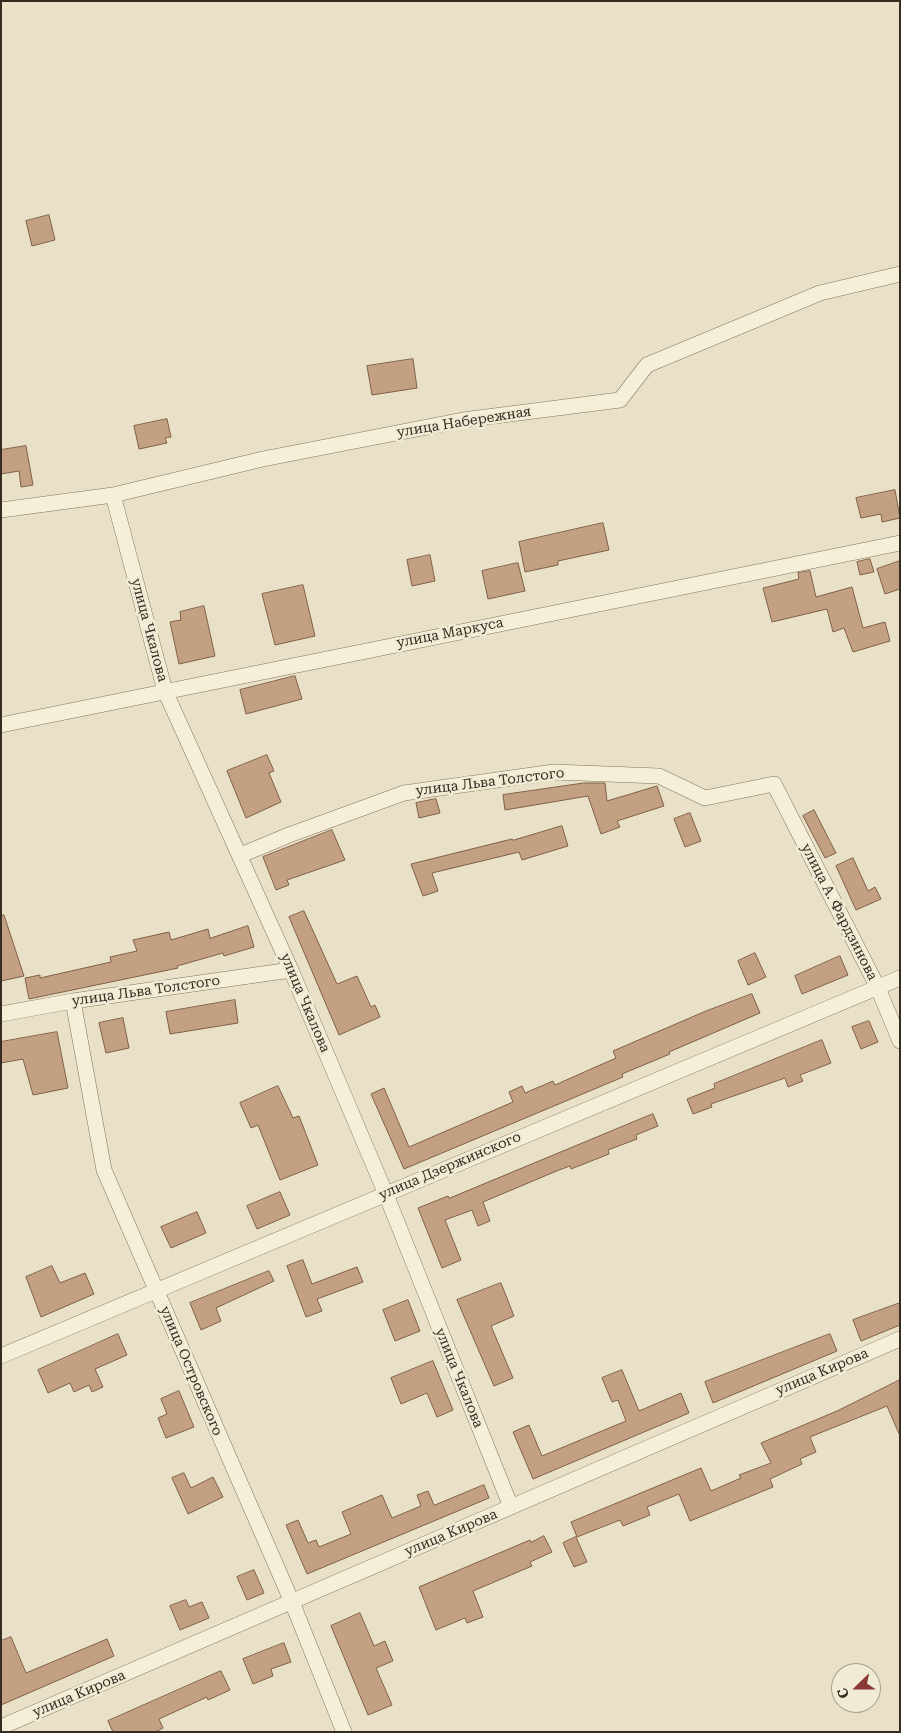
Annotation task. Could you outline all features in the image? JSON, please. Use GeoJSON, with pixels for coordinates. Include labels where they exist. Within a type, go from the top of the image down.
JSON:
{"type":"FeatureCollection","features":[{"type":"Feature","properties":{"kind":"street","name":"улица Набережная"},"geometry":{"type":"LineString","coordinates":[[1,510],[113,496],[263,459],[463,420],[620,400],[647,364],[820,294],[900,274]]}},
{"type":"Feature","properties":{"kind":"street","name":"улица Чкалова"},"geometry":{"type":"LineString","coordinates":[[113,496],[166,691],[241,855],[385,1192],[510,1508]]}},
{"type":"Feature","properties":{"kind":"street","name":"улица Маркуса"},"geometry":{"type":"LineString","coordinates":[[1,725],[900,542]]}},
{"type":"Feature","properties":{"kind":"street","name":"улица Льва Толстого"},"geometry":{"type":"LineString","coordinates":[[241,855],[290,834],[404,793],[554,772],[658,776],[705,798],[774,784]]}},
{"type":"Feature","properties":{"kind":"street","name":"улица А. Фардзинова"},"geometry":{"type":"LineString","coordinates":[[774,784],[878,988],[900,1041]]}},
{"type":"Feature","properties":{"kind":"street","name":"улица Льва Толстого"},"geometry":{"type":"LineString","coordinates":[[1,1014],[73,1001],[291,970]]}},
{"type":"Feature","properties":{"kind":"street","name":"улица Дзержинского"},"geometry":{"type":"LineString","coordinates":[[1,1356],[385,1192],[900,978]]}},
{"type":"Feature","properties":{"kind":"street","name":"улица Островского"},"geometry":{"type":"LineString","coordinates":[[73,1001],[104,1170],[292,1602],[344,1732]]}},
{"type":"Feature","properties":{"kind":"street","name":"улица Кирова"},"geometry":{"type":"LineString","coordinates":[[1,1727],[900,1339]]}},
{"type":"Feature","properties":{"kind":"building"},"geometry":{"type":"Polygon","coordinates":[[[49,215],[55,240],[32,246],[26,221],[49,215]]]}},
{"type":"Feature","properties":{"kind":"building"},"geometry":{"type":"Polygon","coordinates":[[[413,359],[417,388],[372,395],[367,366],[413,359]]]}},
{"type":"Feature","properties":{"kind":"building"},"geometry":{"type":"Polygon","coordinates":[[[167,419],[171,437],[165,438],[167,443],[139,449],[134,426],[167,419]]]}},
{"type":"Feature","properties":{"kind":"building"},"geometry":{"type":"Polygon","coordinates":[[[26,446],[33,485],[21,487],[19,471],[1,474],[1,450],[26,446]]]}},
{"type":"Feature","properties":{"kind":"building"},"geometry":{"type":"Polygon","coordinates":[[[895,490],[900,518],[882,522],[881,514],[861,518],[856,498],[895,490]]]}},
{"type":"Feature","properties":{"kind":"building"},"geometry":{"type":"Polygon","coordinates":[[[603,523],[609,550],[558,561],[558,565],[525,572],[519,542],[603,523]]]}},
{"type":"Feature","properties":{"kind":"building"},"geometry":{"type":"Polygon","coordinates":[[[430,555],[435,581],[412,586],[407,560],[430,555]]]}},
{"type":"Feature","properties":{"kind":"building"},"geometry":{"type":"Polygon","coordinates":[[[870,559],[874,572],[860,575],[857,562],[870,559]]]}},
{"type":"Feature","properties":{"kind":"building"},"geometry":{"type":"Polygon","coordinates":[[[900,561],[900,589],[885,594],[877,569],[900,561]]]}},
{"type":"Feature","properties":{"kind":"building"},"geometry":{"type":"Polygon","coordinates":[[[518,563],[525,591],[488,599],[482,571],[518,563]]]}},
{"type":"Feature","properties":{"kind":"building"},"geometry":{"type":"Polygon","coordinates":[[[810,571],[816,597],[852,587],[863,628],[885,622],[890,641],[853,652],[844,628],[833,632],[827,609],[772,622],[763,588],[799,579],[798,573],[810,571]]]}},
{"type":"Feature","properties":{"kind":"building"},"geometry":{"type":"Polygon","coordinates":[[[303,585],[315,636],[275,645],[262,594],[303,585]]]}},
{"type":"Feature","properties":{"kind":"building"},"geometry":{"type":"Polygon","coordinates":[[[204,606],[215,656],[179,664],[170,622],[181,620],[180,612],[204,606]]]}},
{"type":"Feature","properties":{"kind":"building"},"geometry":{"type":"Polygon","coordinates":[[[295,676],[302,699],[246,714],[240,690],[295,676]]]}},
{"type":"Feature","properties":{"kind":"building"},"geometry":{"type":"Polygon","coordinates":[[[267,755],[274,771],[269,773],[281,802],[246,818],[227,771],[267,755]]]}},
{"type":"Feature","properties":{"kind":"building"},"geometry":{"type":"Polygon","coordinates":[[[584,783],[605,783],[607,801],[657,786],[664,806],[617,821],[620,827],[601,834],[588,796],[505,810],[503,795],[584,783]]]}},
{"type":"Feature","properties":{"kind":"building"},"geometry":{"type":"Polygon","coordinates":[[[436,799],[440,813],[419,818],[416,803],[436,799]]]}},
{"type":"Feature","properties":{"kind":"building"},"geometry":{"type":"Polygon","coordinates":[[[814,810],[836,853],[825,858],[803,816],[814,810]]]}},
{"type":"Feature","properties":{"kind":"building"},"geometry":{"type":"Polygon","coordinates":[[[690,813],[701,841],[685,847],[674,819],[690,813]]]}},
{"type":"Feature","properties":{"kind":"building"},"geometry":{"type":"Polygon","coordinates":[[[562,826],[568,846],[522,860],[519,852],[432,873],[438,891],[423,896],[411,864],[513,840],[562,826]]]}},
{"type":"Feature","properties":{"kind":"building"},"geometry":{"type":"Polygon","coordinates":[[[332,830],[345,860],[287,880],[289,885],[276,890],[263,857],[332,830]]]}},
{"type":"Feature","properties":{"kind":"building"},"geometry":{"type":"Polygon","coordinates":[[[853,858],[868,891],[875,887],[881,899],[856,910],[836,866],[853,858]]]}},
{"type":"Feature","properties":{"kind":"building"},"geometry":{"type":"Polygon","coordinates":[[[304,911],[337,984],[357,976],[371,1007],[375,1005],[380,1017],[339,1035],[289,917],[304,911]]]}},
{"type":"Feature","properties":{"kind":"building"},"geometry":{"type":"Polygon","coordinates":[[[4,915],[24,976],[1,981],[1,916],[4,915]]]}},
{"type":"Feature","properties":{"kind":"building"},"geometry":{"type":"Polygon","coordinates":[[[248,926],[254,947],[224,956],[223,953],[177,966],[178,968],[29,999],[25,978],[40,975],[40,978],[111,962],[110,957],[137,951],[133,940],[169,932],[171,940],[208,929],[210,938],[248,926]]]}},
{"type":"Feature","properties":{"kind":"building"},"geometry":{"type":"Polygon","coordinates":[[[755,953],[766,977],[748,985],[738,961],[755,953]]]}},
{"type":"Feature","properties":{"kind":"building"},"geometry":{"type":"Polygon","coordinates":[[[840,956],[848,975],[802,994],[795,976],[840,956]]]}},
{"type":"Feature","properties":{"kind":"building"},"geometry":{"type":"Polygon","coordinates":[[[752,994],[760,1013],[669,1052],[670,1054],[622,1074],[623,1077],[404,1169],[371,1094],[384,1088],[409,1147],[513,1102],[509,1092],[522,1086],[525,1093],[553,1081],[555,1085],[616,1058],[613,1051],[706,1011],[752,994]]]}},
{"type":"Feature","properties":{"kind":"building"},"geometry":{"type":"Polygon","coordinates":[[[235,1000],[238,1023],[170,1034],[166,1012],[235,1000]]]}},
{"type":"Feature","properties":{"kind":"building"},"geometry":{"type":"Polygon","coordinates":[[[123,1018],[129,1048],[106,1053],[99,1023],[123,1018]]]}},
{"type":"Feature","properties":{"kind":"building"},"geometry":{"type":"Polygon","coordinates":[[[869,1021],[878,1042],[861,1049],[852,1027],[869,1021]]]}},
{"type":"Feature","properties":{"kind":"building"},"geometry":{"type":"Polygon","coordinates":[[[57,1032],[68,1088],[33,1095],[23,1059],[1,1063],[1,1042],[57,1032]]]}},
{"type":"Feature","properties":{"kind":"building"},"geometry":{"type":"Polygon","coordinates":[[[822,1040],[831,1063],[800,1075],[803,1081],[788,1087],[785,1078],[711,1104],[712,1107],[693,1114],[687,1099],[715,1088],[714,1084],[822,1040]]]}},
{"type":"Feature","properties":{"kind":"building"},"geometry":{"type":"Polygon","coordinates":[[[278,1086],[293,1118],[299,1116],[318,1165],[280,1180],[258,1125],[251,1128],[240,1103],[278,1086]]]}},
{"type":"Feature","properties":{"kind":"building"},"geometry":{"type":"Polygon","coordinates":[[[653,1114],[658,1126],[636,1135],[637,1139],[608,1150],[609,1154],[571,1169],[570,1166],[559,1170],[483,1202],[490,1221],[478,1226],[472,1210],[445,1220],[461,1260],[442,1268],[418,1208],[448,1196],[449,1198],[653,1114]]]}},
{"type":"Feature","properties":{"kind":"building"},"geometry":{"type":"Polygon","coordinates":[[[280,1192],[290,1215],[257,1229],[247,1206],[280,1192]]]}},
{"type":"Feature","properties":{"kind":"building"},"geometry":{"type":"Polygon","coordinates":[[[197,1212],[206,1233],[171,1248],[161,1227],[197,1212]]]}},
{"type":"Feature","properties":{"kind":"building"},"geometry":{"type":"Polygon","coordinates":[[[303,1260],[312,1284],[357,1267],[363,1282],[317,1299],[322,1311],[306,1317],[287,1266],[303,1260]]]}},
{"type":"Feature","properties":{"kind":"building"},"geometry":{"type":"Polygon","coordinates":[[[52,1266],[60,1283],[85,1273],[94,1294],[41,1317],[26,1277],[52,1266]]]}},
{"type":"Feature","properties":{"kind":"building"},"geometry":{"type":"Polygon","coordinates":[[[269,1271],[274,1281],[216,1308],[221,1321],[201,1330],[190,1303],[269,1271]]]}},
{"type":"Feature","properties":{"kind":"building"},"geometry":{"type":"Polygon","coordinates":[[[501,1283],[514,1316],[491,1326],[513,1378],[494,1386],[457,1300],[501,1283]]]}},
{"type":"Feature","properties":{"kind":"building"},"geometry":{"type":"Polygon","coordinates":[[[408,1300],[420,1331],[395,1341],[383,1310],[408,1300]]]}},
{"type":"Feature","properties":{"kind":"building"},"geometry":{"type":"Polygon","coordinates":[[[900,1303],[900,1325],[861,1341],[853,1320],[900,1303]]]}},
{"type":"Feature","properties":{"kind":"building"},"geometry":{"type":"Polygon","coordinates":[[[118,1334],[127,1355],[95,1369],[103,1387],[92,1392],[89,1385],[74,1392],[70,1383],[48,1393],[38,1370],[118,1334]]]}},
{"type":"Feature","properties":{"kind":"building"},"geometry":{"type":"Polygon","coordinates":[[[830,1334],[837,1351],[713,1403],[705,1382],[830,1334]]]}},
{"type":"Feature","properties":{"kind":"building"},"geometry":{"type":"Polygon","coordinates":[[[433,1361],[453,1410],[437,1417],[427,1393],[401,1404],[391,1378],[433,1361]]]}},
{"type":"Feature","properties":{"kind":"building"},"geometry":{"type":"Polygon","coordinates":[[[622,1370],[639,1411],[681,1393],[689,1413],[533,1479],[513,1432],[529,1425],[542,1456],[626,1421],[618,1400],[612,1402],[602,1378],[622,1370]]]}},
{"type":"Feature","properties":{"kind":"building"},"geometry":{"type":"Polygon","coordinates":[[[900,1380],[900,1436],[887,1406],[810,1437],[816,1452],[800,1459],[802,1464],[770,1479],[773,1487],[690,1521],[679,1494],[647,1507],[650,1515],[623,1526],[620,1520],[577,1537],[571,1522],[701,1468],[711,1491],[741,1478],[739,1475],[771,1463],[761,1443],[837,1411],[900,1380]]]}},
{"type":"Feature","properties":{"kind":"building"},"geometry":{"type":"Polygon","coordinates":[[[179,1391],[194,1427],[166,1438],[158,1418],[167,1414],[161,1399],[179,1391]]]}},
{"type":"Feature","properties":{"kind":"building"},"geometry":{"type":"Polygon","coordinates":[[[184,1473],[191,1488],[213,1477],[223,1497],[188,1514],[172,1478],[184,1473]]]}},
{"type":"Feature","properties":{"kind":"building"},"geometry":{"type":"Polygon","coordinates":[[[484,1485],[489,1498],[307,1574],[286,1525],[298,1520],[308,1543],[316,1540],[319,1547],[351,1534],[342,1512],[382,1495],[392,1518],[421,1506],[417,1495],[428,1491],[434,1505],[484,1485]]]}},
{"type":"Feature","properties":{"kind":"building"},"geometry":{"type":"Polygon","coordinates":[[[544,1536],[552,1552],[530,1562],[532,1566],[473,1591],[483,1617],[467,1623],[465,1618],[436,1630],[419,1587],[530,1540],[531,1542],[544,1536]]]}},
{"type":"Feature","properties":{"kind":"building"},"geometry":{"type":"Polygon","coordinates":[[[576,1537],[587,1562],[574,1567],[563,1543],[576,1537]]]}},
{"type":"Feature","properties":{"kind":"building"},"geometry":{"type":"Polygon","coordinates":[[[254,1570],[264,1593],[247,1600],[237,1577],[254,1570]]]}},
{"type":"Feature","properties":{"kind":"building"},"geometry":{"type":"Polygon","coordinates":[[[186,1600],[189,1607],[202,1602],[209,1618],[180,1630],[170,1606],[186,1600]]]}},
{"type":"Feature","properties":{"kind":"building"},"geometry":{"type":"Polygon","coordinates":[[[360,1613],[374,1646],[385,1641],[393,1661],[376,1668],[392,1705],[368,1715],[331,1626],[360,1613]]]}},
{"type":"Feature","properties":{"kind":"building"},"geometry":{"type":"Polygon","coordinates":[[[11,1637],[26,1673],[107,1639],[114,1656],[1,1705],[1,1641],[11,1637]]]}},
{"type":"Feature","properties":{"kind":"building"},"geometry":{"type":"Polygon","coordinates":[[[284,1643],[291,1662],[271,1669],[273,1676],[253,1684],[243,1659],[284,1643]]]}},
{"type":"Feature","properties":{"kind":"building"},"geometry":{"type":"Polygon","coordinates":[[[221,1671],[230,1690],[208,1700],[207,1697],[159,1719],[163,1728],[155,1732],[113,1732],[108,1721],[221,1671]]]}}]}
